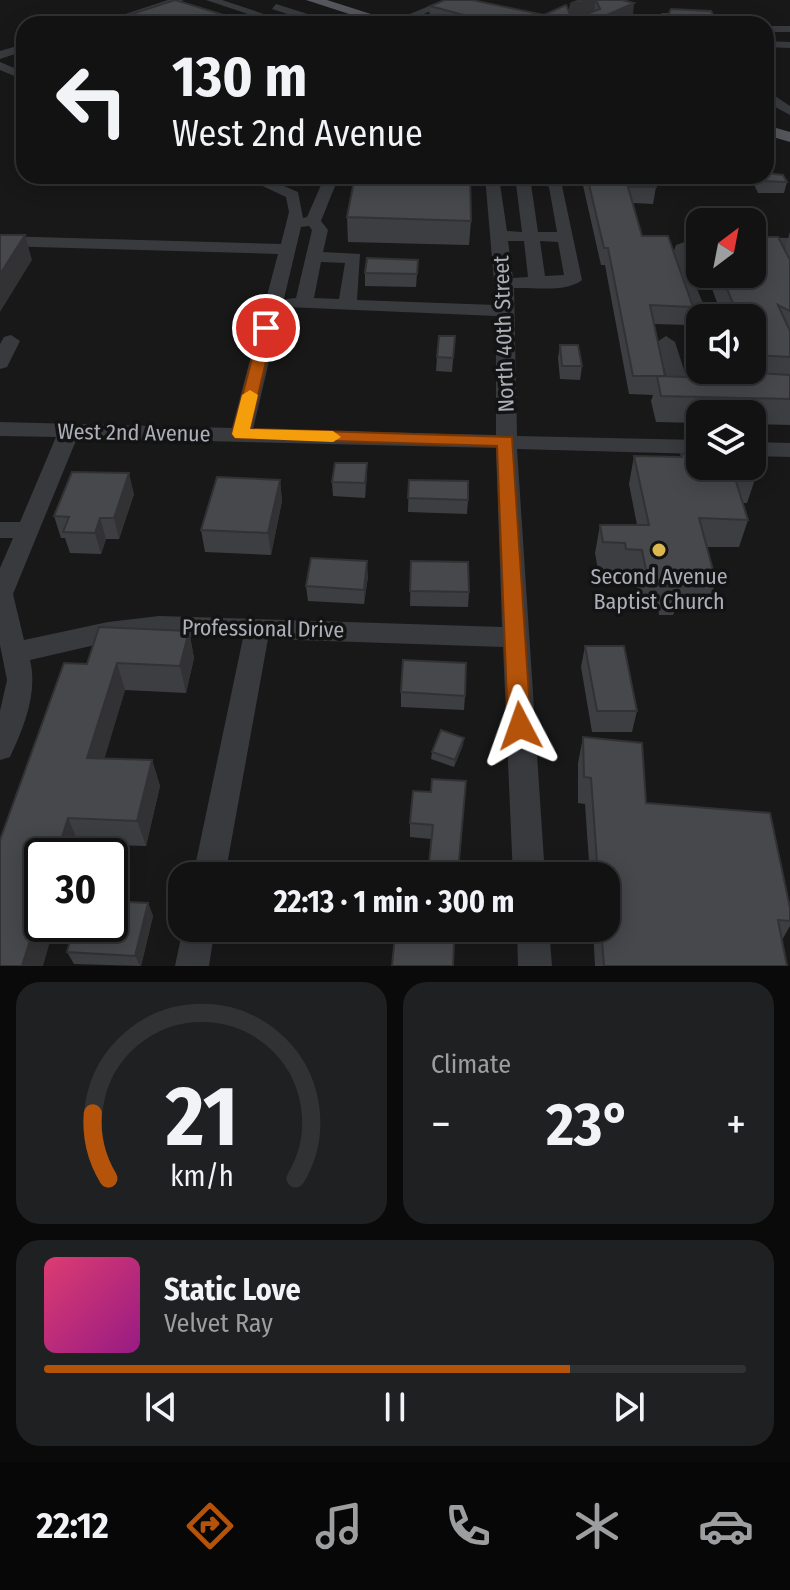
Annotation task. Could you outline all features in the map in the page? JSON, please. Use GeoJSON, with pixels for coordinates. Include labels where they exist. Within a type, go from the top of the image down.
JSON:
{"type":"FeatureCollection","features":[{"type":"Feature","properties":{"kind":"main road"},"geometry":{"type":"LineString","coordinates":[[313,0],[374,16]]}},
{"type":"Feature","properties":{"kind":"street"},"geometry":{"type":"LineString","coordinates":[[126,16],[178,0],[192,5]]}},
{"type":"Feature","properties":{"kind":"street"},"geometry":{"type":"LineString","coordinates":[[251,0],[303,16]]}},
{"type":"Feature","properties":{"kind":"street"},"geometry":{"type":"LineString","coordinates":[[209,5],[232,16]]}},
{"type":"Feature","properties":{"kind":"street"},"geometry":{"type":"LineString","coordinates":[[209,5],[255,16]]}},
{"type":"Feature","properties":{"kind":"street"},"geometry":{"type":"LineString","coordinates":[[414,16],[438,6]]}},
{"type":"Feature","properties":{"kind":"street"},"geometry":{"type":"LineString","coordinates":[[339,16],[356,9]]}},
{"type":"Feature","properties":{"kind":"street"},"geometry":{"type":"LineString","coordinates":[[662,16],[711,16]]}},
{"type":"Feature","properties":{"kind":"street"},"geometry":{"type":"LineString","coordinates":[[241,434],[294,224],[296,201],[293,195],[267,184]]}},
{"type":"Feature","properties":{"kind":"street"},"geometry":{"type":"LineString","coordinates":[[313,221],[329,184]]}},
{"type":"Feature","properties":{"kind":"street","name":"North 40th Street"},"geometry":{"type":"LineString","coordinates":[[493,184],[505,283],[506,441],[528,862]]}},
{"type":"Feature","properties":{"kind":"street"},"geometry":{"type":"LineString","coordinates":[[524,184],[538,284]]}},
{"type":"Feature","properties":{"kind":"street"},"geometry":{"type":"LineString","coordinates":[[505,283],[538,284],[573,280],[556,184]]}},
{"type":"Feature","properties":{"kind":"street"},"geometry":{"type":"LineString","coordinates":[[294,224],[313,221]]}},
{"type":"Feature","properties":{"kind":"street"},"geometry":{"type":"LineString","coordinates":[[304,303],[320,230],[313,221]]}},
{"type":"Feature","properties":{"kind":"street"},"geometry":{"type":"LineString","coordinates":[[499,236],[567,237]]}},
{"type":"Feature","properties":{"kind":"street"},"geometry":{"type":"LineString","coordinates":[[0,241],[286,249]]}},
{"type":"Feature","properties":{"kind":"street"},"geometry":{"type":"LineString","coordinates":[[766,242],[790,243]]}},
{"type":"Feature","properties":{"kind":"street"},"geometry":{"type":"LineString","coordinates":[[686,247],[682,248],[678,262],[686,283]]}},
{"type":"Feature","properties":{"kind":"street"},"geometry":{"type":"LineString","coordinates":[[315,257],[354,258],[347,305]]}},
{"type":"Feature","properties":{"kind":"street"},"geometry":{"type":"LineString","coordinates":[[273,302],[506,311]]}},
{"type":"Feature","properties":{"kind":"street"},"geometry":{"type":"LineString","coordinates":[[0,363],[11,341]]}},
{"type":"Feature","properties":{"kind":"street"},"geometry":{"type":"LineString","coordinates":[[666,342],[679,386],[790,392]]}},
{"type":"Feature","properties":{"kind":"street"},"geometry":{"type":"LineString","coordinates":[[734,384],[742,389]]}},
{"type":"Feature","properties":{"kind":"street","name":"West 2nd Avenue"},"geometry":{"type":"LineString","coordinates":[[0,429],[686,447]]}},
{"type":"Feature","properties":{"kind":"street"},"geometry":{"type":"LineString","coordinates":[[0,748],[18,695],[20,678],[1,618],[1,594],[69,431]]}},
{"type":"Feature","properties":{"kind":"street"},"geometry":{"type":"LineString","coordinates":[[766,449],[790,450]]}},
{"type":"Feature","properties":{"kind":"street"},"geometry":{"type":"LineString","coordinates":[[0,530],[27,530]]}},
{"type":"Feature","properties":{"kind":"street","name":"Professional Drive"},"geometry":{"type":"LineString","coordinates":[[14,653],[108,632],[159,626],[514,637]]}},
{"type":"Feature","properties":{"kind":"street"},"geometry":{"type":"LineString","coordinates":[[212,862],[258,627]]}},
{"type":"Feature","properties":{"kind":"street"},"geometry":{"type":"LineString","coordinates":[[192,966],[196,942]]}},
{"type":"Feature","properties":{"kind":"street"},"geometry":{"type":"LineString","coordinates":[[534,942],[535,966]]}},
{"type":"Feature","properties":{"kind":"building"},"geometry":{"type":"Polygon","coordinates":[[[175,0],[227,16],[126,16],[175,0]]]}},
{"type":"Feature","properties":{"kind":"building"},"geometry":{"type":"Polygon","coordinates":[[[445,0],[472,0],[544,15],[566,5],[570,14],[584,15],[600,9],[596,0],[634,3],[605,16],[467,16],[430,6],[445,0]]]}},
{"type":"Feature","properties":{"kind":"building"},"geometry":{"type":"Polygon","coordinates":[[[671,9],[711,11],[714,16],[670,16],[671,9]]]}},
{"type":"Feature","properties":{"kind":"building"},"geometry":{"type":"Polygon","coordinates":[[[774,174],[783,175],[787,182],[774,182],[774,174]]]}},
{"type":"Feature","properties":{"kind":"building"},"geometry":{"type":"Polygon","coordinates":[[[353,184],[470,184],[471,221],[347,217],[353,184]]]}},
{"type":"Feature","properties":{"kind":"building"},"geometry":{"type":"Polygon","coordinates":[[[589,184],[655,184],[656,187],[628,187],[642,236],[668,236],[692,304],[686,304],[686,307],[650,305],[665,376],[633,376],[608,248],[604,248],[589,184]]]}},
{"type":"Feature","properties":{"kind":"building"},"geometry":{"type":"Polygon","coordinates":[[[0,235],[25,235],[0,274],[0,235]]]}},
{"type":"Feature","properties":{"kind":"building"},"geometry":{"type":"Polygon","coordinates":[[[766,237],[778,237],[790,260],[790,311],[778,305],[790,331],[790,357],[766,356],[766,304],[733,304],[727,288],[766,288],[766,237]]]}},
{"type":"Feature","properties":{"kind":"building"},"geometry":{"type":"Polygon","coordinates":[[[367,258],[418,260],[417,274],[365,273],[367,258]]]}},
{"type":"Feature","properties":{"kind":"building"},"geometry":{"type":"Polygon","coordinates":[[[439,336],[455,336],[453,358],[437,357],[439,336]]]}},
{"type":"Feature","properties":{"kind":"building"},"geometry":{"type":"Polygon","coordinates":[[[560,345],[578,345],[582,366],[562,366],[560,345]]]}},
{"type":"Feature","properties":{"kind":"building"},"geometry":{"type":"Polygon","coordinates":[[[766,374],[790,375],[790,399],[661,396],[657,376],[686,377],[686,384],[766,384],[766,374]]]}},
{"type":"Feature","properties":{"kind":"building"},"geometry":{"type":"Polygon","coordinates":[[[681,454],[686,454],[686,480],[736,480],[748,520],[699,518],[716,581],[680,580],[681,587],[666,587],[665,580],[648,580],[642,550],[626,549],[625,543],[603,542],[600,525],[649,525],[634,456],[682,457],[681,454]]]}},
{"type":"Feature","properties":{"kind":"building"},"geometry":{"type":"Polygon","coordinates":[[[335,463],[367,463],[365,483],[332,482],[335,463]]]}},
{"type":"Feature","properties":{"kind":"building"},"geometry":{"type":"Polygon","coordinates":[[[72,472],[129,473],[114,518],[100,518],[95,533],[63,532],[69,517],[54,516],[72,472]]]}},
{"type":"Feature","properties":{"kind":"building"},"geometry":{"type":"Polygon","coordinates":[[[217,477],[280,480],[268,533],[201,530],[217,477]]]}},
{"type":"Feature","properties":{"kind":"building"},"geometry":{"type":"Polygon","coordinates":[[[409,480],[468,481],[468,500],[408,498],[409,480]]]}},
{"type":"Feature","properties":{"kind":"building"},"geometry":{"type":"Polygon","coordinates":[[[311,558],[367,561],[364,590],[306,586],[311,558]]]}},
{"type":"Feature","properties":{"kind":"building"},"geometry":{"type":"Polygon","coordinates":[[[411,561],[468,562],[469,592],[410,591],[411,561]]]}},
{"type":"Feature","properties":{"kind":"building"},"geometry":{"type":"Polygon","coordinates":[[[99,627],[189,631],[180,666],[117,663],[87,758],[152,760],[137,821],[68,818],[62,838],[24,838],[24,942],[30,942],[22,966],[0,966],[0,840],[64,663],[87,664],[99,627]]]}},
{"type":"Feature","properties":{"kind":"building"},"geometry":{"type":"Polygon","coordinates":[[[585,646],[624,646],[637,711],[597,711],[585,646]]]}},
{"type":"Feature","properties":{"kind":"building"},"geometry":{"type":"Polygon","coordinates":[[[403,660],[466,663],[465,696],[401,692],[403,660]]]}},
{"type":"Feature","properties":{"kind":"building"},"geometry":{"type":"Polygon","coordinates":[[[441,730],[464,738],[455,760],[432,752],[441,730]]]}},
{"type":"Feature","properties":{"kind":"building"},"geometry":{"type":"Polygon","coordinates":[[[583,737],[642,743],[646,803],[770,813],[790,908],[790,921],[778,920],[787,966],[604,966],[602,942],[620,942],[620,862],[597,862],[591,778],[584,777],[583,737]]]}},
{"type":"Feature","properties":{"kind":"building"},"geometry":{"type":"Polygon","coordinates":[[[432,779],[466,781],[459,862],[429,862],[433,825],[410,823],[413,791],[431,792],[432,779]]]}},
{"type":"Feature","properties":{"kind":"building"},"geometry":{"type":"Polygon","coordinates":[[[128,902],[148,903],[135,956],[67,952],[70,942],[128,942],[128,902]]]}},
{"type":"Feature","properties":{"kind":"building"},"geometry":{"type":"Polygon","coordinates":[[[394,942],[454,942],[453,966],[392,966],[394,942]]]}},
{"type":"Feature","properties":{"kind":"slow traffic"},"geometry":{"type":"LineString","coordinates":[[250,395],[241,434],[333,437]]}},
{"type":"Feature","properties":{"kind":"place","name":"Second Avenue Baptist Church"},"geometry":{"type":"Point","coordinates":[659,550]}},
{"type":"Feature","properties":{"kind":"route"},"geometry":{"type":"LineString","coordinates":[[266,328],[241,434],[506,441],[520,726]]}}]}
